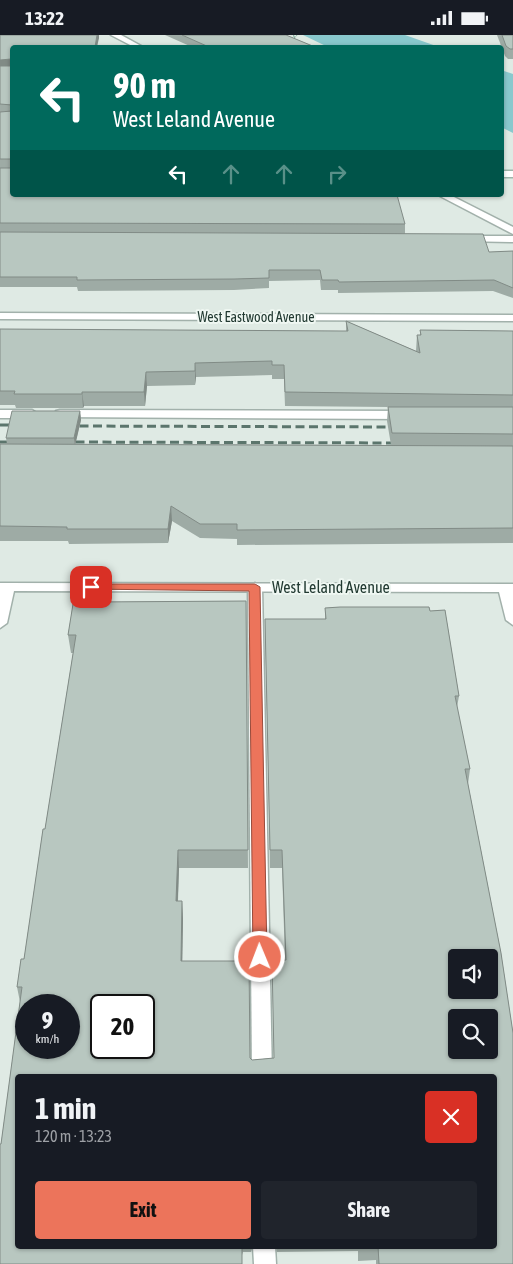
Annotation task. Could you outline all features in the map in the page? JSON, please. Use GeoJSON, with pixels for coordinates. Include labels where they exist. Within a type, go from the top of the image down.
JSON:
{"type":"FeatureCollection","features":[{"type":"Feature","properties":{"kind":"street"},"geometry":{"type":"LineString","coordinates":[[115,35],[135,45]]}},
{"type":"Feature","properties":{"kind":"street"},"geometry":{"type":"LineString","coordinates":[[447,197],[513,231]]}},
{"type":"Feature","properties":{"kind":"street"},"geometry":{"type":"LineString","coordinates":[[452,239],[513,239]]}},
{"type":"Feature","properties":{"kind":"street","name":"West Eastwood Avenue"},"geometry":{"type":"LineString","coordinates":[[0,316],[513,317]]}},
{"type":"Feature","properties":{"kind":"street"},"geometry":{"type":"LineString","coordinates":[[0,414],[424,415]]}},
{"type":"Feature","properties":{"kind":"street"},"geometry":{"type":"LineString","coordinates":[[0,623],[4,587]]}},
{"type":"Feature","properties":{"kind":"street","name":"West Leland Avenue"},"geometry":{"type":"LineString","coordinates":[[4,587],[509,588]]}},
{"type":"Feature","properties":{"kind":"street"},"geometry":{"type":"LineString","coordinates":[[255,587],[262,1074]]}},
{"type":"Feature","properties":{"kind":"street"},"geometry":{"type":"LineString","coordinates":[[509,588],[513,620]]}},
{"type":"Feature","properties":{"kind":"street"},"geometry":{"type":"LineString","coordinates":[[264,1249],[265,1264]]}},
{"type":"Feature","properties":{"kind":"path"},"geometry":{"type":"LineString","coordinates":[[291,39],[296,38],[293,36],[297,35]]}},
{"type":"Feature","properties":{"kind":"water"},"geometry":{"type":"Polygon","coordinates":[[[303,35],[405,35],[433,45],[324,45],[303,35]]]}},
{"type":"Feature","properties":{"kind":"water"},"geometry":{"type":"Polygon","coordinates":[[[504,71],[513,74],[513,133],[504,128],[504,71]]]}},
{"type":"Feature","properties":{"kind":"building"},"geometry":{"type":"Polygon","coordinates":[[[0,35],[97,35],[95,45],[10,45],[10,59],[0,60],[0,35]]]}},
{"type":"Feature","properties":{"kind":"building"},"geometry":{"type":"Polygon","coordinates":[[[182,35],[286,35],[310,45],[204,45],[182,35]]]}},
{"type":"Feature","properties":{"kind":"building"},"geometry":{"type":"Polygon","coordinates":[[[502,35],[513,35],[513,49],[506,46],[502,35]]]}},
{"type":"Feature","properties":{"kind":"building"},"geometry":{"type":"Polygon","coordinates":[[[0,66],[10,66],[10,105],[0,104],[0,66]]]}},
{"type":"Feature","properties":{"kind":"building"},"geometry":{"type":"Polygon","coordinates":[[[10,111],[10,159],[0,159],[0,112],[10,111]]]}},
{"type":"Feature","properties":{"kind":"building"},"geometry":{"type":"Polygon","coordinates":[[[0,168],[10,168],[10,197],[398,197],[405,224],[0,223],[0,168]]]}},
{"type":"Feature","properties":{"kind":"building"},"geometry":{"type":"Polygon","coordinates":[[[0,232],[483,234],[489,252],[513,251],[513,288],[494,280],[339,282],[338,280],[322,280],[320,270],[269,270],[269,278],[234,279],[77,280],[77,277],[0,277],[0,232]]]}},
{"type":"Feature","properties":{"kind":"building"},"geometry":{"type":"Polygon","coordinates":[[[346,321],[420,353],[417,335],[421,335],[420,330],[513,331],[513,395],[285,392],[284,365],[272,365],[272,361],[195,363],[195,371],[146,372],[144,392],[14,394],[15,391],[0,391],[0,329],[348,331],[346,321]]]}},
{"type":"Feature","properties":{"kind":"building"},"geometry":{"type":"Polygon","coordinates":[[[388,407],[513,407],[513,434],[392,433],[388,407]]]}},
{"type":"Feature","properties":{"kind":"building"},"geometry":{"type":"Polygon","coordinates":[[[12,411],[80,411],[74,438],[6,438],[12,411]]]}},
{"type":"Feature","properties":{"kind":"building"},"geometry":{"type":"Polygon","coordinates":[[[0,444],[513,446],[513,528],[237,530],[237,524],[200,524],[171,506],[168,529],[67,529],[67,527],[0,526],[0,444]]]}},
{"type":"Feature","properties":{"kind":"building"},"geometry":{"type":"Polygon","coordinates":[[[246,601],[248,850],[178,850],[176,901],[182,901],[181,961],[249,961],[250,1058],[252,1060],[274,1058],[272,961],[286,960],[282,850],[270,850],[265,619],[326,619],[325,608],[340,607],[429,607],[430,611],[445,610],[459,696],[455,696],[470,769],[465,769],[501,953],[513,1033],[513,1264],[379,1264],[378,1249],[497,1249],[497,1074],[15,1074],[15,1249],[242,1249],[242,1264],[0,1264],[0,1144],[15,1039],[15,1059],[80,1059],[80,994],[21,994],[22,987],[17,987],[21,959],[24,959],[43,829],[45,829],[76,635],[68,635],[73,604],[93,605],[93,602],[246,601]]]}},
{"type":"Feature","properties":{"kind":"railway"},"geometry":{"type":"LineString","coordinates":[[0,425],[23,425]]}},
{"type":"Feature","properties":{"kind":"railway"},"geometry":{"type":"LineString","coordinates":[[66,426],[401,427]]}},
{"type":"Feature","properties":{"kind":"railway"},"geometry":{"type":"LineString","coordinates":[[0,442],[20,442]]}},
{"type":"Feature","properties":{"kind":"railway"},"geometry":{"type":"LineString","coordinates":[[62,442],[405,443]]}},
{"type":"Feature","properties":{"kind":"route"},"geometry":{"type":"LineString","coordinates":[[91,587],[255,587],[260,957]]}}]}
